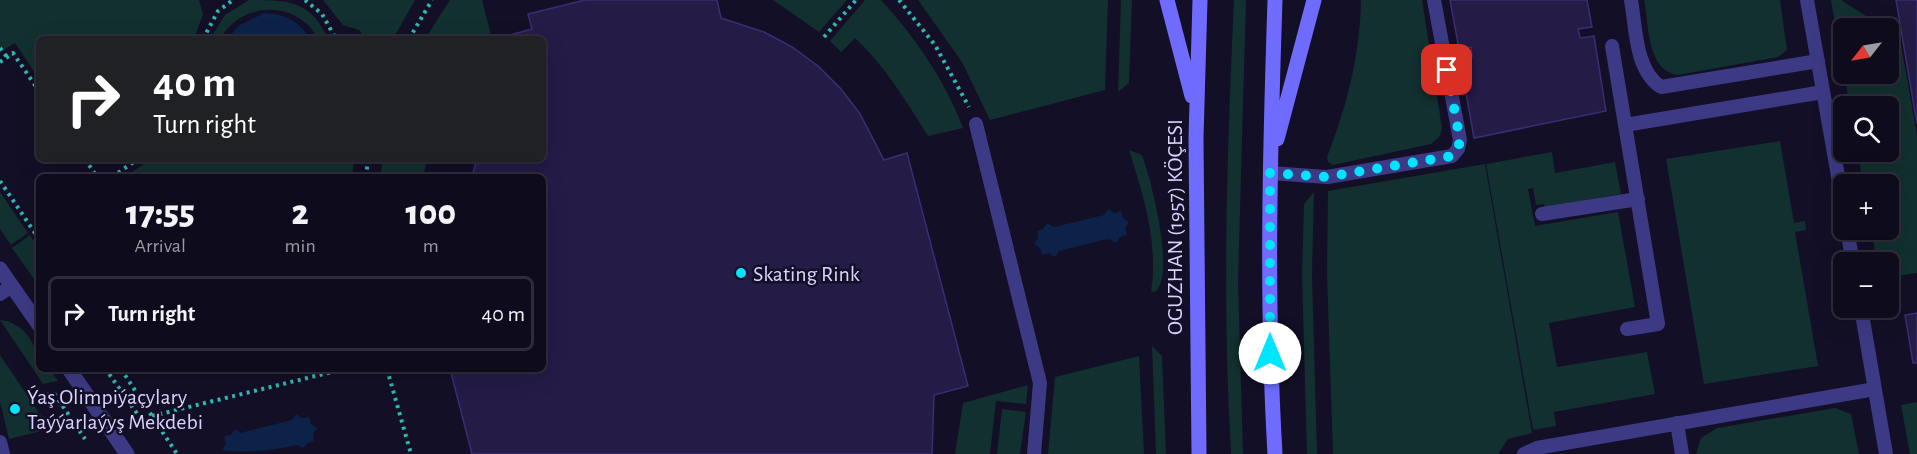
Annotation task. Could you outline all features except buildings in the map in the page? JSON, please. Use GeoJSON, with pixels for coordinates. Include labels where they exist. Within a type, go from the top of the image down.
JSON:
{"type":"FeatureCollection","features":[{"type":"Feature","properties":{"kind":"main road"},"geometry":{"type":"LineString","coordinates":[[1167,0],[1196,111]]}},
{"type":"Feature","properties":{"kind":"main road","name":"OGUZHAN (1957) KÖÇESI"},"geometry":{"type":"LineString","coordinates":[[1199,454],[1196,111],[1200,0]]}},
{"type":"Feature","properties":{"kind":"main road"},"geometry":{"type":"LineString","coordinates":[[1275,0],[1270,169],[1270,376],[1275,454]]}},
{"type":"Feature","properties":{"kind":"main road"},"geometry":{"type":"LineString","coordinates":[[1270,169],[1314,0]]}},
{"type":"Feature","properties":{"kind":"street"},"geometry":{"type":"LineString","coordinates":[[0,268],[6,290],[36,322]]}},
{"type":"Feature","properties":{"kind":"street"},"geometry":{"type":"LineString","coordinates":[[71,372],[127,454]]}},
{"type":"Feature","properties":{"kind":"lane"},"geometry":{"type":"LineString","coordinates":[[1270,169],[1327,177],[1452,156],[1458,149],[1460,140],[1434,0]]}},
{"type":"Feature","properties":{"kind":"lane"},"geometry":{"type":"LineString","coordinates":[[1631,0],[1642,62],[1647,74],[1661,87],[1818,61]]}},
{"type":"Feature","properties":{"kind":"lane"},"geometry":{"type":"LineString","coordinates":[[1807,0],[1838,174]]}},
{"type":"Feature","properties":{"kind":"lane"},"geometry":{"type":"LineString","coordinates":[[1612,46],[1658,324],[1627,329]]}},
{"type":"Feature","properties":{"kind":"lane"},"geometry":{"type":"LineString","coordinates":[[1625,125],[1823,92]]}},
{"type":"Feature","properties":{"kind":"lane"},"geometry":{"type":"LineString","coordinates":[[976,124],[1040,383],[1034,454]]}},
{"type":"Feature","properties":{"kind":"lane"},"geometry":{"type":"LineString","coordinates":[[1542,214],[1638,199]]}},
{"type":"Feature","properties":{"kind":"lane"},"geometry":{"type":"LineString","coordinates":[[1863,318],[1886,454]]}},
{"type":"Feature","properties":{"kind":"lane"},"geometry":{"type":"LineString","coordinates":[[1524,454],[1537,448],[1875,389]]}},
{"type":"Feature","properties":{"kind":"lane"},"geometry":{"type":"LineString","coordinates":[[1677,423],[1682,454]]}},
{"type":"Feature","properties":{"kind":"lane"},"geometry":{"type":"LineString","coordinates":[[0,442],[3,454]]}},
{"type":"Feature","properties":{"kind":"path"},"geometry":{"type":"LineString","coordinates":[[205,36],[218,11],[233,0]]}},
{"type":"Feature","properties":{"kind":"path"},"geometry":{"type":"LineString","coordinates":[[305,0],[322,14],[334,36]]}},
{"type":"Feature","properties":{"kind":"path"},"geometry":{"type":"LineString","coordinates":[[411,36],[432,0]]}},
{"type":"Feature","properties":{"kind":"path"},"geometry":{"type":"LineString","coordinates":[[824,37],[856,0]]}},
{"type":"Feature","properties":{"kind":"path"},"geometry":{"type":"LineString","coordinates":[[899,0],[917,20],[950,69],[976,124]]}},
{"type":"Feature","properties":{"kind":"path"},"geometry":{"type":"LineString","coordinates":[[0,48],[7,57]]}},
{"type":"Feature","properties":{"kind":"path"},"geometry":{"type":"LineString","coordinates":[[0,62],[13,53],[36,87]]}},
{"type":"Feature","properties":{"kind":"path"},"geometry":{"type":"LineString","coordinates":[[116,174],[134,162]]}},
{"type":"Feature","properties":{"kind":"path"},"geometry":{"type":"LineString","coordinates":[[0,181],[36,235]]}},
{"type":"Feature","properties":{"kind":"path"},"geometry":{"type":"LineString","coordinates":[[108,372],[138,416]]}},
{"type":"Feature","properties":{"kind":"path"},"geometry":{"type":"LineString","coordinates":[[123,372],[177,454]]}},
{"type":"Feature","properties":{"kind":"path"},"geometry":{"type":"LineString","coordinates":[[152,416],[332,372]]}},
{"type":"Feature","properties":{"kind":"path"},"geometry":{"type":"LineString","coordinates":[[388,372],[411,454]]}},
{"type":"Feature","properties":{"kind":"path"},"geometry":{"type":"LineString","coordinates":[[40,397],[54,393],[85,439]]}},
{"type":"Feature","properties":{"kind":"green space"},"geometry":{"type":"Polygon","coordinates":[[[0,0],[199,0],[203,14],[195,36],[36,36],[36,74],[15,43],[0,52],[0,0]]]}},
{"type":"Feature","properties":{"kind":"green space"},"geometry":{"type":"Polygon","coordinates":[[[249,0],[286,2],[314,16],[326,36],[316,36],[309,26],[297,17],[270,10],[242,17],[230,26],[222,36],[212,36],[225,15],[249,0]]]}},
{"type":"Feature","properties":{"kind":"green space"},"geometry":{"type":"Polygon","coordinates":[[[323,0],[415,0],[395,36],[364,36],[359,30],[343,25],[323,0]]]}},
{"type":"Feature","properties":{"kind":"green space"},"geometry":{"type":"Polygon","coordinates":[[[450,0],[482,0],[491,36],[427,36],[450,0]]]}},
{"type":"Feature","properties":{"kind":"green space"},"geometry":{"type":"Polygon","coordinates":[[[773,0],[847,0],[819,32],[773,0]]]}},
{"type":"Feature","properties":{"kind":"green space"},"geometry":{"type":"Polygon","coordinates":[[[865,0],[881,0],[906,29],[938,76],[963,128],[928,136],[885,72],[855,38],[841,52],[830,41],[865,0]]]}},
{"type":"Feature","properties":{"kind":"green space"},"geometry":{"type":"Polygon","coordinates":[[[918,0],[1108,0],[1105,90],[990,120],[962,62],[918,0]]]}},
{"type":"Feature","properties":{"kind":"green space"},"geometry":{"type":"Polygon","coordinates":[[[1121,0],[1132,0],[1129,83],[1118,92],[1121,0]]]}},
{"type":"Feature","properties":{"kind":"green space"},"geometry":{"type":"Polygon","coordinates":[[[1234,0],[1246,0],[1238,281],[1243,454],[1231,454],[1228,397],[1226,284],[1234,0]]]}},
{"type":"Feature","properties":{"kind":"green space"},"geometry":{"type":"Polygon","coordinates":[[[1361,0],[1422,0],[1442,128],[1440,136],[1431,144],[1333,165],[1328,162],[1327,157],[1341,119],[1351,80],[1358,41],[1361,0]]]}},
{"type":"Feature","properties":{"kind":"green space"},"geometry":{"type":"Polygon","coordinates":[[[1644,0],[1780,0],[1787,50],[1778,57],[1678,75],[1668,72],[1660,65],[1651,45],[1644,0]]]}},
{"type":"Feature","properties":{"kind":"green space"},"geometry":{"type":"Polygon","coordinates":[[[1831,0],[1841,0],[1869,18],[1834,18],[1831,0]]]}},
{"type":"Feature","properties":{"kind":"green space"},"geometry":{"type":"Polygon","coordinates":[[[1900,39],[1917,135],[1917,273],[1899,276],[1899,252],[1875,252],[1873,240],[1899,240],[1899,174],[1861,174],[1860,162],[1899,162],[1899,96],[1848,96],[1846,84],[1899,84],[1900,39]]]}},
{"type":"Feature","properties":{"kind":"green space"},"geometry":{"type":"Polygon","coordinates":[[[1780,141],[1794,223],[1805,221],[1806,230],[1795,232],[1818,366],[1704,384],[1666,159],[1780,141]]]}},
{"type":"Feature","properties":{"kind":"green space"},"geometry":{"type":"Polygon","coordinates":[[[1129,150],[1142,155],[1156,204],[1163,267],[1161,282],[1155,292],[1151,291],[1153,256],[1148,220],[1129,150]]]}},
{"type":"Feature","properties":{"kind":"green space"},"geometry":{"type":"Polygon","coordinates":[[[1552,152],[1555,173],[1615,162],[1621,194],[1545,207],[1544,204],[1536,205],[1533,188],[1528,189],[1535,226],[1618,212],[1635,307],[1549,323],[1557,367],[1647,352],[1655,394],[1554,412],[1556,426],[1533,430],[1486,164],[1552,152]]]}},
{"type":"Feature","properties":{"kind":"green space"},"geometry":{"type":"Polygon","coordinates":[[[147,162],[354,162],[352,174],[129,174],[147,162]]]}},
{"type":"Feature","properties":{"kind":"green space"},"geometry":{"type":"Polygon","coordinates":[[[382,162],[426,162],[424,174],[380,174],[382,162]]]}},
{"type":"Feature","properties":{"kind":"green space"},"geometry":{"type":"Polygon","coordinates":[[[1485,164],[1532,433],[1508,439],[1498,454],[1333,454],[1327,274],[1328,191],[1485,164]]]}},
{"type":"Feature","properties":{"kind":"green space"},"geometry":{"type":"Polygon","coordinates":[[[0,192],[28,233],[11,245],[0,229],[0,192]]]}},
{"type":"Feature","properties":{"kind":"green space"},"geometry":{"type":"Polygon","coordinates":[[[1314,192],[1312,274],[1317,454],[1307,454],[1302,274],[1304,204],[1314,192]]]}},
{"type":"Feature","properties":{"kind":"green space"},"geometry":{"type":"Polygon","coordinates":[[[30,235],[36,244],[36,282],[12,248],[30,235]]]}},
{"type":"Feature","properties":{"kind":"green space"},"geometry":{"type":"Polygon","coordinates":[[[0,320],[17,325],[29,337],[36,352],[36,372],[52,372],[58,381],[43,384],[0,320]]]}},
{"type":"Feature","properties":{"kind":"green space"},"geometry":{"type":"Polygon","coordinates":[[[1152,346],[1162,356],[1166,454],[1156,454],[1152,346]]]}},
{"type":"Feature","properties":{"kind":"green space"},"geometry":{"type":"Polygon","coordinates":[[[0,355],[50,429],[9,439],[0,402],[0,355]]]}},
{"type":"Feature","properties":{"kind":"green space"},"geometry":{"type":"Polygon","coordinates":[[[1139,356],[1144,454],[1048,454],[1055,377],[1139,356]]]}},
{"type":"Feature","properties":{"kind":"green space"},"geometry":{"type":"Polygon","coordinates":[[[1028,385],[1026,404],[996,401],[990,454],[955,454],[963,403],[1028,385]]]}},
{"type":"Feature","properties":{"kind":"green space"},"geometry":{"type":"Polygon","coordinates":[[[1917,402],[1917,454],[1910,454],[1901,405],[1917,402]]]}},
{"type":"Feature","properties":{"kind":"green space"},"geometry":{"type":"Polygon","coordinates":[[[1835,408],[1851,414],[1859,454],[1696,454],[1701,438],[1717,428],[1835,408]]]}},
{"type":"Feature","properties":{"kind":"green space"},"geometry":{"type":"Polygon","coordinates":[[[1002,409],[1026,412],[1020,454],[997,454],[1002,409]]]}},
{"type":"Feature","properties":{"kind":"water"},"geometry":{"type":"Polygon","coordinates":[[[264,13],[279,15],[301,27],[308,36],[230,36],[238,26],[264,13]]]}},
{"type":"Feature","properties":{"kind":"water"},"geometry":{"type":"Polygon","coordinates":[[[1108,209],[1114,213],[1121,211],[1123,218],[1129,222],[1125,228],[1127,235],[1120,237],[1116,243],[1110,239],[1103,240],[1059,251],[1055,257],[1049,253],[1042,255],[1040,248],[1034,244],[1038,238],[1037,231],[1043,229],[1047,223],[1054,227],[1104,215],[1108,209]]]}},
{"type":"Feature","properties":{"kind":"water"},"geometry":{"type":"Polygon","coordinates":[[[296,414],[302,418],[309,417],[311,424],[317,428],[313,434],[314,441],[303,448],[297,445],[259,451],[222,450],[226,444],[224,436],[231,435],[235,429],[241,433],[292,420],[296,414]]]}},
{"type":"Feature","properties":{"kind":"place","name":"Skating Rink"},"geometry":{"type":"Point","coordinates":[741,273]}},
{"type":"Feature","properties":{"kind":"place","name":"Ýaş Olimpiýaçylary Taýýarlaýyş Mekdebi"},"geometry":{"type":"Point","coordinates":[15,409]}},
{"type":"Feature","properties":{"kind":"route"},"geometry":{"type":"LineString","coordinates":[[1270,353],[1270,173],[1340,176],[1452,156],[1458,149],[1460,140],[1447,70]]}}]}
